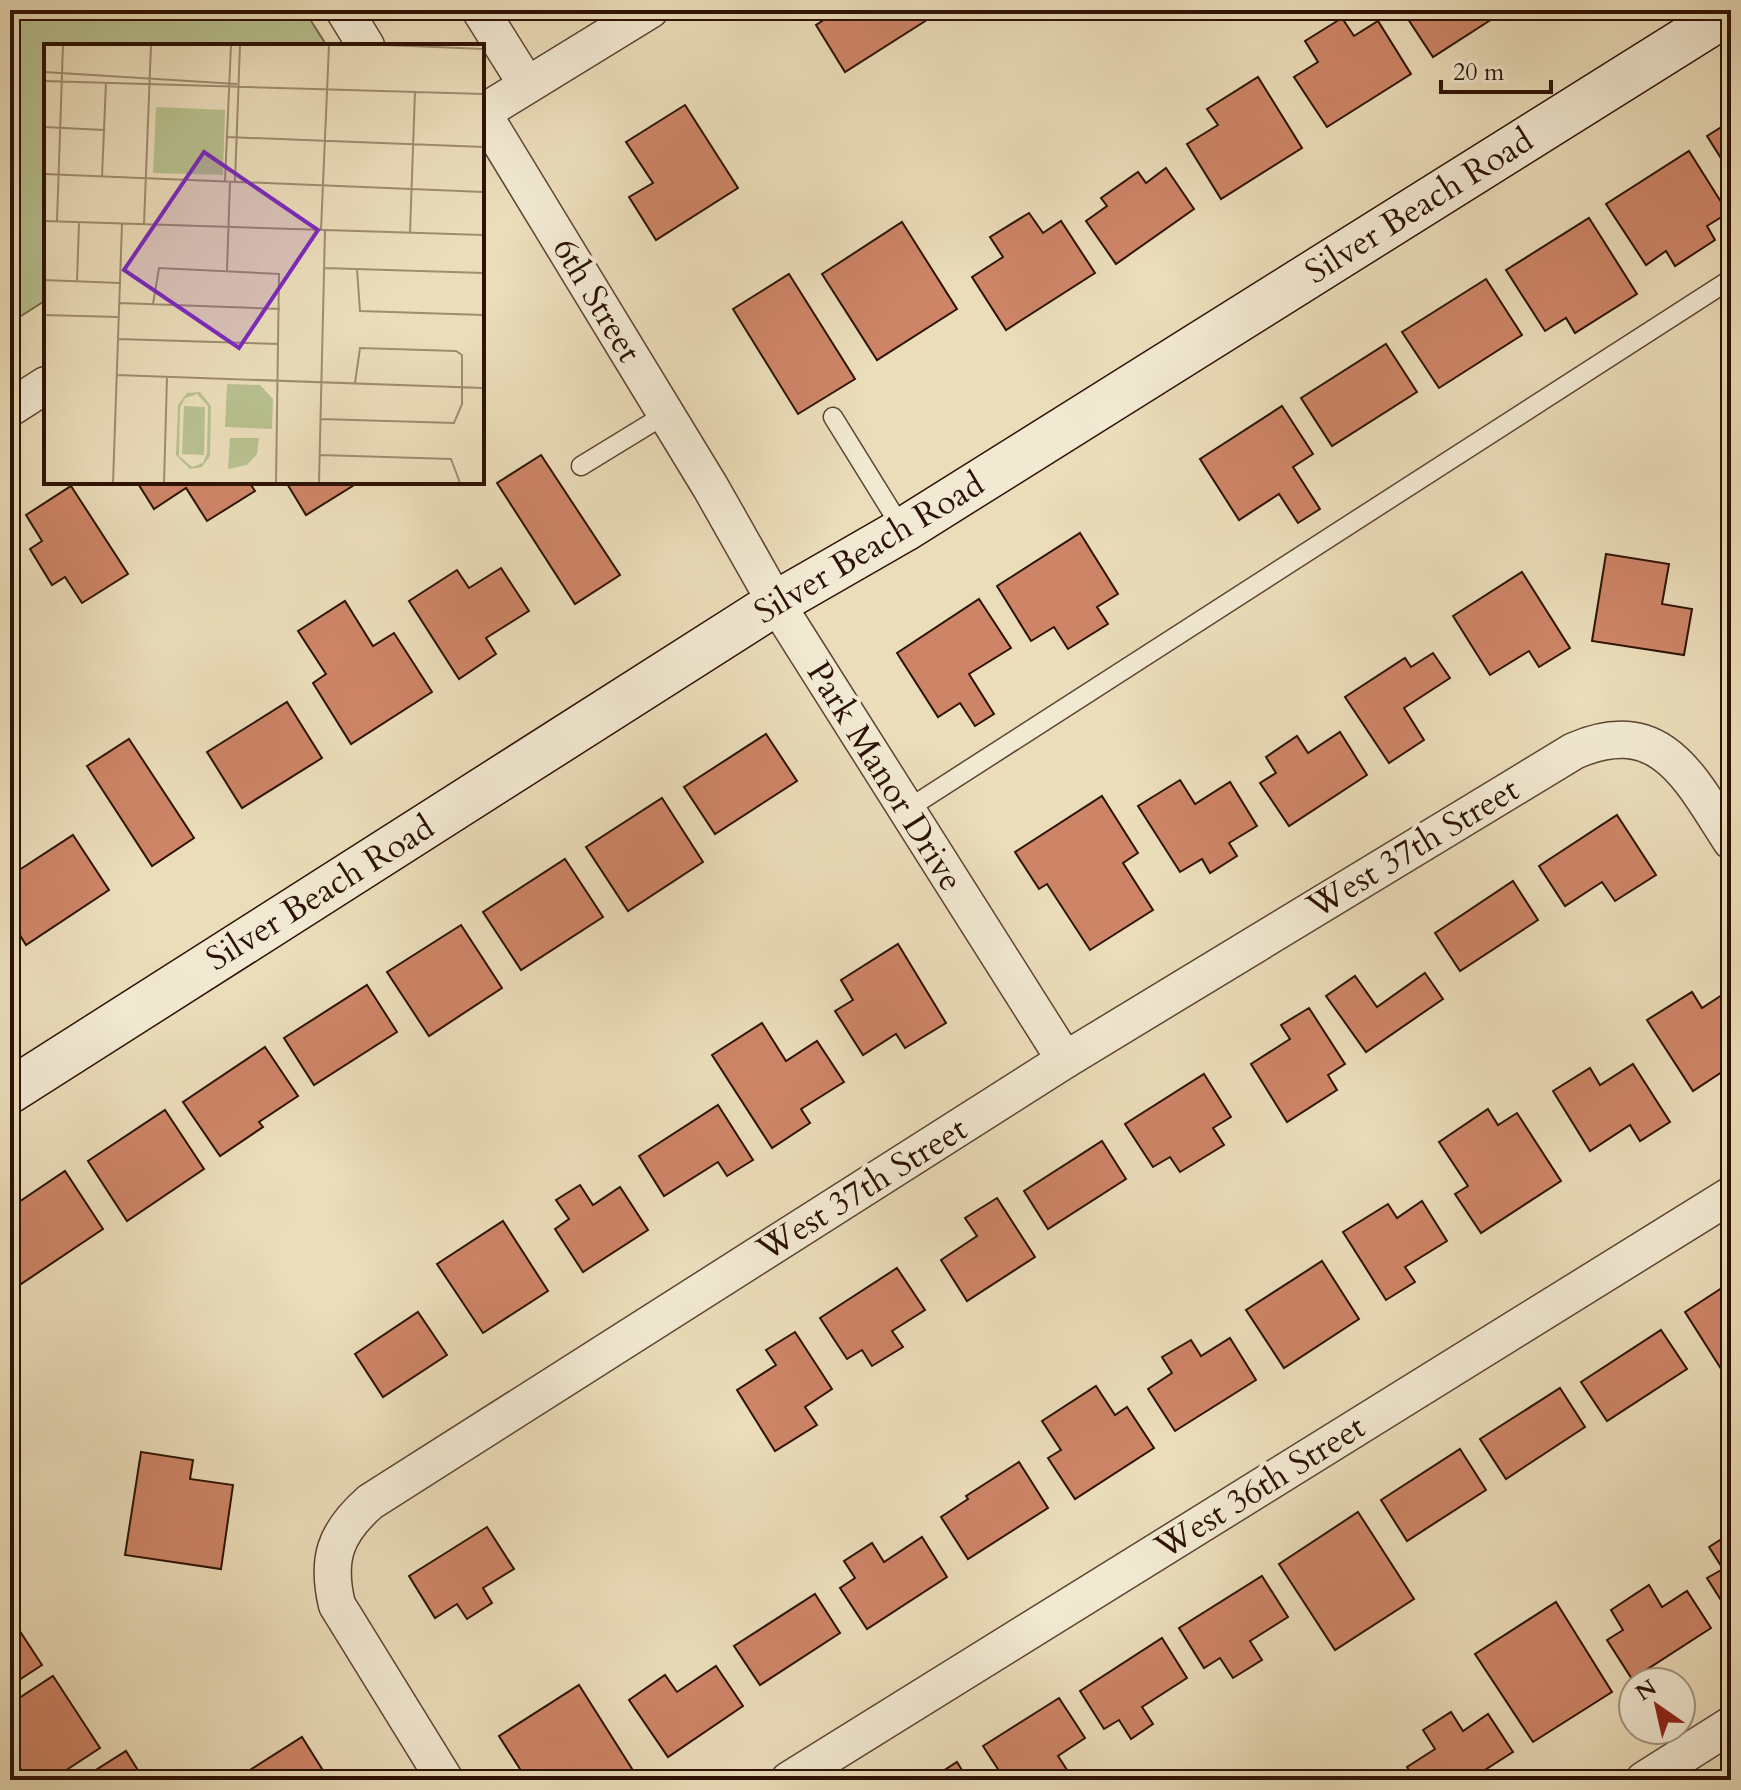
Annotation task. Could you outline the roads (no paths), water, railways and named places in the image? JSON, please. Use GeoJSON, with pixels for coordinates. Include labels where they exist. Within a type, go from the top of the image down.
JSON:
{"type":"FeatureCollection","features":[{"type":"Feature","properties":{"kind":"street"},"geometry":{"type":"LineString","coordinates":[[344,10],[365,44]]}},
{"type":"Feature","properties":{"kind":"street"},"geometry":{"type":"LineString","coordinates":[[480,10],[527,85]]}},
{"type":"Feature","properties":{"kind":"street"},"geometry":{"type":"LineString","coordinates":[[484,111],[650,10]]}},
{"type":"Feature","properties":{"kind":"street","name":"Silver Beach Road"},"geometry":{"type":"LineString","coordinates":[[10,1091],[776,603],[903,530],[1731,11]]}},
{"type":"Feature","properties":{"kind":"street","name":"6th Street"},"geometry":{"type":"LineString","coordinates":[[484,115],[711,488]]}},
{"type":"Feature","properties":{"kind":"street"},"geometry":{"type":"LineString","coordinates":[[10,408],[44,386]]}},
{"type":"Feature","properties":{"kind":"street","name":"Park Manor Drive"},"geometry":{"type":"LineString","coordinates":[[711,488],[776,603],[1065,1060]]}},
{"type":"Feature","properties":{"kind":"street","name":"West 37th Street"},"geometry":{"type":"LineString","coordinates":[[445,1780],[337,1605],[330,1579],[333,1553],[350,1520],[370,1502],[1065,1060],[1574,751],[1599,740],[1642,741],[1666,752],[1686,771],[1731,841]]}},
{"type":"Feature","properties":{"kind":"street","name":"West 36th Street"},"geometry":{"type":"LineString","coordinates":[[789,1780],[1731,1195]]}},
{"type":"Feature","properties":{"kind":"street"},"geometry":{"type":"LineString","coordinates":[[1644,1780],[1731,1725]]}},
{"type":"Feature","properties":{"kind":"lane"},"geometry":{"type":"LineString","coordinates":[[906,810],[1731,279]]}},
{"type":"Feature","properties":{"kind":"lane"},"geometry":{"type":"LineString","coordinates":[[581,466],[666,414]]}},
{"type":"Feature","properties":{"kind":"lane"},"geometry":{"type":"LineString","coordinates":[[833,417],[903,530]]}}]}
